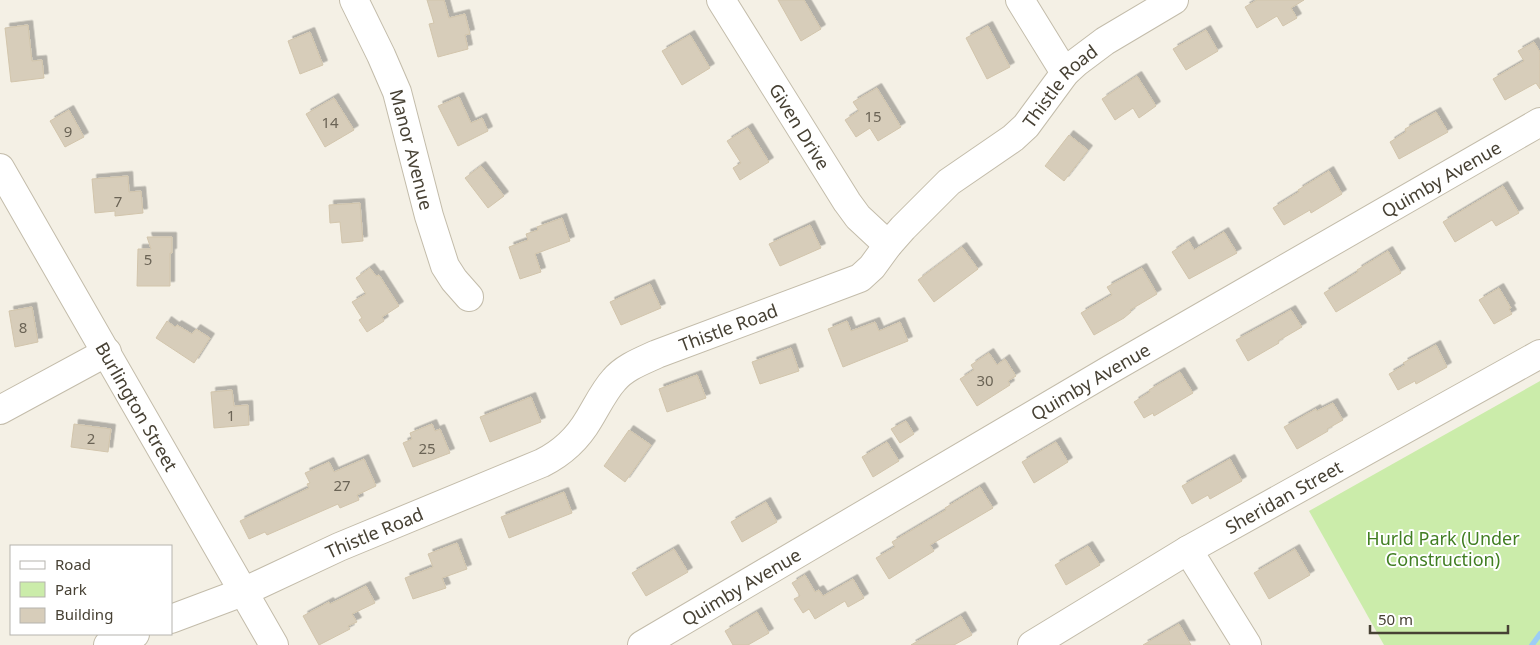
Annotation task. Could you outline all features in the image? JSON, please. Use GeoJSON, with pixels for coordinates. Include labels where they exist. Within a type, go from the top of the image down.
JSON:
{"type":"FeatureCollection","features":[{"type":"Feature","properties":{"kind":"street","name":"Manor Avenue"},"geometry":{"type":"LineString","coordinates":[[354,0],[397,92],[429,216],[445,266],[469,297]]}},
{"type":"Feature","properties":{"kind":"street","name":"Given Drive"},"geometry":{"type":"LineString","coordinates":[[721,0],[847,202],[858,217],[888,245]]}},
{"type":"Feature","properties":{"kind":"street"},"geometry":{"type":"LineString","coordinates":[[1020,0],[1065,73]]}},
{"type":"Feature","properties":{"kind":"street","name":"Thistle Road"},"geometry":{"type":"LineString","coordinates":[[172,619],[243,592],[344,545],[549,460],[565,448],[581,432],[611,383],[625,371],[657,354],[860,278],[872,267],[888,245],[949,182],[1013,138],[1026,126],[1065,73],[1092,49],[1174,0]]}},
{"type":"Feature","properties":{"kind":"street","name":"Quimby Avenue"},"geometry":{"type":"LineString","coordinates":[[642,645],[1111,369],[1540,122]]}},
{"type":"Feature","properties":{"kind":"street","name":"Burlington Street"},"geometry":{"type":"LineString","coordinates":[[0,168],[272,643]]}},
{"type":"Feature","properties":{"kind":"street"},"geometry":{"type":"LineString","coordinates":[[0,410],[107,352]]}},
{"type":"Feature","properties":{"kind":"street","name":"Sheridan Street"},"geometry":{"type":"LineString","coordinates":[[1032,645],[1188,550],[1540,354]]}},
{"type":"Feature","properties":{"kind":"street"},"geometry":{"type":"LineString","coordinates":[[1188,550],[1246,645]]}},
{"type":"Feature","properties":{"kind":"street"},"geometry":{"type":"LineString","coordinates":[[108,645],[133,635]]}},
{"type":"Feature","properties":{"kind":"green space","name":"Hurld Park (Under Construction)"},"geometry":{"type":"Polygon","coordinates":[[[1540,381],[1540,645],[1384,645],[1309,511],[1540,381]]]}},
{"type":"Feature","properties":{"kind":"building"},"geometry":{"type":"Polygon","coordinates":[[[427,0],[444,0],[449,18],[465,14],[470,34],[465,35],[468,49],[438,57],[429,24],[434,23],[427,0]]]}},
{"type":"Feature","properties":{"kind":"building"},"geometry":{"type":"Polygon","coordinates":[[[778,0],[804,0],[821,29],[801,41],[778,0]]]}},
{"type":"Feature","properties":{"kind":"building"},"geometry":{"type":"Polygon","coordinates":[[[1257,0],[1304,0],[1291,8],[1297,18],[1283,26],[1277,16],[1257,28],[1245,7],[1257,0]]]}},
{"type":"Feature","properties":{"kind":"building"},"geometry":{"type":"Polygon","coordinates":[[[28,25],[32,61],[42,60],[44,78],[11,82],[5,28],[28,25]]]}},
{"type":"Feature","properties":{"kind":"building"},"geometry":{"type":"Polygon","coordinates":[[[988,26],[1010,67],[987,79],[966,38],[988,26]]]}},
{"type":"Feature","properties":{"kind":"building"},"geometry":{"type":"Polygon","coordinates":[[[1206,30],[1218,51],[1186,70],[1173,49],[1206,30]]]}},
{"type":"Feature","properties":{"kind":"building"},"geometry":{"type":"Polygon","coordinates":[[[310,32],[323,65],[300,74],[288,41],[310,32]]]}},
{"type":"Feature","properties":{"kind":"building"},"geometry":{"type":"Polygon","coordinates":[[[690,35],[710,68],[682,85],[662,51],[690,35]]]}},
{"type":"Feature","properties":{"kind":"building"},"geometry":{"type":"Polygon","coordinates":[[[1534,42],[1540,52],[1540,89],[1536,83],[1505,100],[1493,79],[1524,61],[1518,51],[1534,42]]]}},
{"type":"Feature","properties":{"kind":"building"},"geometry":{"type":"Polygon","coordinates":[[[1137,76],[1156,106],[1139,118],[1133,108],[1115,120],[1102,99],[1137,76]]]}},
{"type":"Feature","properties":{"kind":"building"},"geometry":{"type":"Polygon","coordinates":[[[877,88],[901,127],[878,141],[870,128],[856,137],[845,120],[859,111],[853,102],[877,88]]]}},
{"type":"Feature","properties":{"kind":"building"},"geometry":{"type":"Polygon","coordinates":[[[459,97],[471,123],[482,118],[488,131],[458,146],[438,106],[459,97]]]}},
{"type":"Feature","properties":{"kind":"building"},"geometry":{"type":"Polygon","coordinates":[[[334,98],[354,130],[325,147],[306,114],[334,98]]]}},
{"type":"Feature","properties":{"kind":"building"},"geometry":{"type":"Polygon","coordinates":[[[69,110],[84,137],[65,147],[50,121],[69,110]]]}},
{"type":"Feature","properties":{"kind":"building"},"geometry":{"type":"Polygon","coordinates":[[[1436,112],[1448,132],[1399,159],[1390,142],[1406,132],[1405,129],[1436,112]]]}},
{"type":"Feature","properties":{"kind":"building"},"geometry":{"type":"Polygon","coordinates":[[[748,128],[769,162],[740,180],[733,168],[741,163],[727,141],[748,128]]]}},
{"type":"Feature","properties":{"kind":"building"},"geometry":{"type":"Polygon","coordinates":[[[1069,135],[1088,150],[1064,181],[1045,166],[1069,135]]]}},
{"type":"Feature","properties":{"kind":"building"},"geometry":{"type":"Polygon","coordinates":[[[481,166],[504,196],[488,208],[465,178],[481,166]]]}},
{"type":"Feature","properties":{"kind":"building"},"geometry":{"type":"Polygon","coordinates":[[[1329,171],[1342,194],[1311,213],[1310,210],[1284,225],[1273,208],[1329,171]]]}},
{"type":"Feature","properties":{"kind":"building"},"geometry":{"type":"Polygon","coordinates":[[[128,176],[129,192],[141,191],[143,213],[115,216],[115,211],[95,213],[92,179],[128,176]]]}},
{"type":"Feature","properties":{"kind":"building"},"geometry":{"type":"Polygon","coordinates":[[[1503,186],[1519,213],[1496,226],[1492,220],[1455,242],[1443,222],[1503,186]]]}},
{"type":"Feature","properties":{"kind":"building"},"geometry":{"type":"Polygon","coordinates":[[[360,203],[363,241],[342,243],[340,222],[330,223],[329,205],[360,203]]]}},
{"type":"Feature","properties":{"kind":"building"},"geometry":{"type":"Polygon","coordinates":[[[562,218],[570,241],[535,254],[541,272],[520,279],[509,247],[528,240],[526,234],[538,230],[537,227],[562,218]]]}},
{"type":"Feature","properties":{"kind":"building"},"geometry":{"type":"Polygon","coordinates":[[[810,225],[821,248],[780,266],[769,244],[810,225]]]}},
{"type":"Feature","properties":{"kind":"building"},"geometry":{"type":"Polygon","coordinates":[[[1224,232],[1237,253],[1189,279],[1172,252],[1189,241],[1194,250],[1224,232]]]}},
{"type":"Feature","properties":{"kind":"building"},"geometry":{"type":"Polygon","coordinates":[[[147,237],[172,237],[170,286],[137,286],[138,249],[151,249],[147,237]]]}},
{"type":"Feature","properties":{"kind":"building"},"geometry":{"type":"Polygon","coordinates":[[[962,247],[978,269],[934,302],[918,280],[962,247]]]}},
{"type":"Feature","properties":{"kind":"building"},"geometry":{"type":"Polygon","coordinates":[[[1388,251],[1401,273],[1336,312],[1324,293],[1388,251]]]}},
{"type":"Feature","properties":{"kind":"building"},"geometry":{"type":"Polygon","coordinates":[[[370,268],[376,276],[379,275],[399,306],[382,317],[384,321],[367,332],[359,320],[362,318],[352,302],[366,294],[356,278],[370,268]]]}},
{"type":"Feature","properties":{"kind":"building"},"geometry":{"type":"Polygon","coordinates":[[[1142,268],[1157,294],[1130,310],[1131,312],[1124,318],[1094,335],[1081,313],[1112,295],[1107,287],[1142,268]]]}},
{"type":"Feature","properties":{"kind":"building"},"geometry":{"type":"Polygon","coordinates":[[[650,284],[661,308],[621,325],[610,302],[650,284]]]}},
{"type":"Feature","properties":{"kind":"building"},"geometry":{"type":"Polygon","coordinates":[[[1499,288],[1511,308],[1509,309],[1512,314],[1494,324],[1479,300],[1499,288]]]}},
{"type":"Feature","properties":{"kind":"building"},"geometry":{"type":"Polygon","coordinates":[[[32,307],[38,342],[15,347],[9,311],[32,307]]]}},
{"type":"Feature","properties":{"kind":"building"},"geometry":{"type":"Polygon","coordinates":[[[1291,310],[1302,327],[1248,361],[1236,340],[1291,310]]]}},
{"type":"Feature","properties":{"kind":"building"},"geometry":{"type":"Polygon","coordinates":[[[167,321],[175,327],[177,325],[192,334],[196,329],[210,338],[194,363],[156,338],[167,321]]]}},
{"type":"Feature","properties":{"kind":"building"},"geometry":{"type":"Polygon","coordinates":[[[847,321],[851,331],[875,322],[879,331],[900,322],[908,341],[843,367],[828,329],[847,321]]]}},
{"type":"Feature","properties":{"kind":"building"},"geometry":{"type":"Polygon","coordinates":[[[1436,345],[1447,367],[1416,384],[1415,381],[1398,390],[1389,374],[1405,365],[1403,363],[1436,345]]]}},
{"type":"Feature","properties":{"kind":"building"},"geometry":{"type":"Polygon","coordinates":[[[791,348],[799,371],[760,384],[752,362],[791,348]]]}},
{"type":"Feature","properties":{"kind":"building"},"geometry":{"type":"Polygon","coordinates":[[[989,353],[997,365],[1005,359],[1016,376],[1008,381],[1010,385],[977,406],[960,379],[974,370],[971,365],[989,353]]]}},
{"type":"Feature","properties":{"kind":"building"},"geometry":{"type":"Polygon","coordinates":[[[1180,372],[1193,393],[1154,416],[1153,413],[1144,418],[1134,402],[1150,392],[1149,390],[1180,372]]]}},
{"type":"Feature","properties":{"kind":"building"},"geometry":{"type":"Polygon","coordinates":[[[697,375],[706,398],[667,412],[659,389],[697,375]]]}},
{"type":"Feature","properties":{"kind":"building"},"geometry":{"type":"Polygon","coordinates":[[[232,390],[234,406],[248,405],[249,425],[214,428],[211,392],[232,390]]]}},
{"type":"Feature","properties":{"kind":"building"},"geometry":{"type":"Polygon","coordinates":[[[531,397],[541,422],[490,442],[480,417],[531,397]]]}},
{"type":"Feature","properties":{"kind":"building"},"geometry":{"type":"Polygon","coordinates":[[[1333,403],[1343,420],[1297,449],[1284,427],[1316,409],[1317,411],[1333,403]]]}},
{"type":"Feature","properties":{"kind":"building"},"geometry":{"type":"Polygon","coordinates":[[[906,421],[914,434],[900,443],[891,429],[906,421]]]}},
{"type":"Feature","properties":{"kind":"building"},"geometry":{"type":"Polygon","coordinates":[[[74,424],[111,429],[108,452],[71,447],[74,424]]]}},
{"type":"Feature","properties":{"kind":"building"},"geometry":{"type":"Polygon","coordinates":[[[432,424],[435,431],[440,429],[450,453],[413,467],[403,443],[412,439],[410,433],[432,424]]]}},
{"type":"Feature","properties":{"kind":"building"},"geometry":{"type":"Polygon","coordinates":[[[629,430],[651,445],[625,482],[604,466],[629,430]]]}},
{"type":"Feature","properties":{"kind":"building"},"geometry":{"type":"Polygon","coordinates":[[[887,442],[899,461],[873,477],[862,457],[887,442]]]}},
{"type":"Feature","properties":{"kind":"building"},"geometry":{"type":"Polygon","coordinates":[[[1056,442],[1068,462],[1034,483],[1022,462],[1056,442]]]}},
{"type":"Feature","properties":{"kind":"building"},"geometry":{"type":"Polygon","coordinates":[[[364,459],[376,486],[357,495],[359,500],[340,508],[338,504],[267,535],[265,532],[249,539],[240,521],[309,488],[307,484],[310,483],[305,473],[329,462],[334,472],[364,459]]]}},
{"type":"Feature","properties":{"kind":"building"},"geometry":{"type":"Polygon","coordinates":[[[1230,459],[1242,481],[1210,499],[1208,495],[1192,504],[1182,486],[1230,459]]]}},
{"type":"Feature","properties":{"kind":"building"},"geometry":{"type":"Polygon","coordinates":[[[980,487],[993,508],[930,545],[934,551],[889,579],[876,558],[895,547],[892,542],[980,487]]]}},
{"type":"Feature","properties":{"kind":"building"},"geometry":{"type":"Polygon","coordinates":[[[564,492],[572,513],[509,538],[501,517],[564,492]]]}},
{"type":"Feature","properties":{"kind":"building"},"geometry":{"type":"Polygon","coordinates":[[[766,502],[777,522],[742,542],[731,522],[766,502]]]}},
{"type":"Feature","properties":{"kind":"building"},"geometry":{"type":"Polygon","coordinates":[[[457,543],[467,569],[442,578],[446,588],[413,599],[405,578],[433,567],[428,554],[457,543]]]}},
{"type":"Feature","properties":{"kind":"building"},"geometry":{"type":"Polygon","coordinates":[[[1088,546],[1100,565],[1066,585],[1055,565],[1088,546]]]}},
{"type":"Feature","properties":{"kind":"building"},"geometry":{"type":"Polygon","coordinates":[[[674,549],[688,572],[646,596],[632,573],[674,549]]]}},
{"type":"Feature","properties":{"kind":"building"},"geometry":{"type":"Polygon","coordinates":[[[1295,549],[1310,575],[1269,599],[1254,573],[1295,549]]]}},
{"type":"Feature","properties":{"kind":"building"},"geometry":{"type":"Polygon","coordinates":[[[805,575],[815,592],[819,590],[823,596],[853,579],[864,598],[848,607],[845,601],[815,619],[809,609],[803,613],[794,599],[800,596],[792,583],[805,575]]]}},
{"type":"Feature","properties":{"kind":"building"},"geometry":{"type":"Polygon","coordinates":[[[366,586],[375,603],[352,614],[357,622],[348,626],[350,629],[319,645],[303,616],[366,586]]]}},
{"type":"Feature","properties":{"kind":"building"},"geometry":{"type":"Polygon","coordinates":[[[757,612],[769,633],[748,645],[733,645],[725,631],[757,612]]]}},
{"type":"Feature","properties":{"kind":"building"},"geometry":{"type":"Polygon","coordinates":[[[961,616],[972,635],[954,645],[911,645],[961,616]]]}},
{"type":"Feature","properties":{"kind":"building"},"geometry":{"type":"Polygon","coordinates":[[[1179,624],[1191,645],[1143,645],[1179,624]]]}},
{"type":"Feature","properties":{"kind":"waterway"},"geometry":{"type":"LineString","coordinates":[[1532,645],[1540,634]]}}]}
